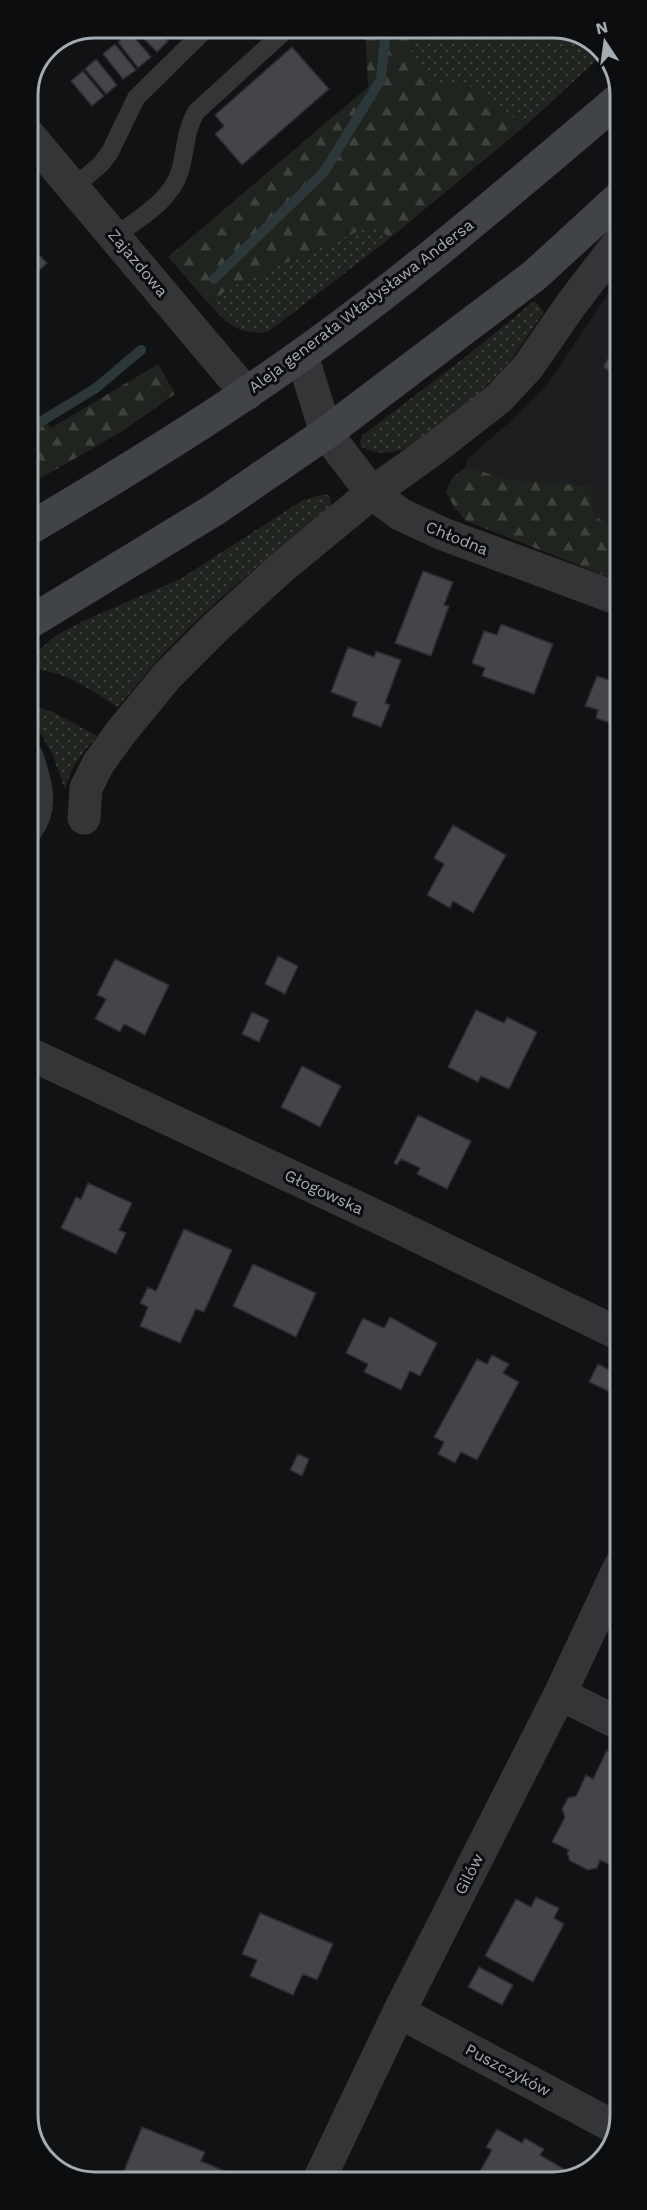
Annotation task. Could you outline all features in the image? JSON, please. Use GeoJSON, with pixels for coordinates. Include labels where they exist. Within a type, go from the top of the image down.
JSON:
{"type":"FeatureCollection","features":[{"type":"Feature","properties":{"kind":"main road","name":"Aleja generała Władysława Andersa"},"geometry":{"type":"LineString","coordinates":[[38,524],[121,475],[247,394],[302,355],[427,258],[610,106]]}},
{"type":"Feature","properties":{"kind":"main road"},"geometry":{"type":"LineString","coordinates":[[38,617],[214,510],[326,433],[535,275],[610,206]]}},
{"type":"Feature","properties":{"kind":"street","name":"Zajazdowa"},"geometry":{"type":"LineString","coordinates":[[38,146],[247,394]]}},
{"type":"Feature","properties":{"kind":"street"},"geometry":{"type":"LineString","coordinates":[[84,818],[86,788],[98,764],[167,676],[215,628],[281,568],[372,493],[499,398],[528,367],[610,254]]}},
{"type":"Feature","properties":{"kind":"street"},"geometry":{"type":"LineString","coordinates":[[302,355],[326,433]]}},
{"type":"Feature","properties":{"kind":"street","name":"Chłodna"},"geometry":{"type":"LineString","coordinates":[[326,433],[372,493],[400,514],[443,534],[610,596]]}},
{"type":"Feature","properties":{"kind":"street","name":"Głogowska"},"geometry":{"type":"LineString","coordinates":[[38,1058],[610,1329]]}},
{"type":"Feature","properties":{"kind":"street","name":"Gilów"},"geometry":{"type":"LineString","coordinates":[[323,2172],[399,2012],[560,1694],[610,1587]]}},
{"type":"Feature","properties":{"kind":"street"},"geometry":{"type":"LineString","coordinates":[[560,1694],[610,1719]]}},
{"type":"Feature","properties":{"kind":"street","name":"Puszczyków"},"geometry":{"type":"LineString","coordinates":[[399,2012],[609,2124]]}},
{"type":"Feature","properties":{"kind":"lane"},"geometry":{"type":"LineString","coordinates":[[73,188],[102,164],[136,98],[197,38]]}},
{"type":"Feature","properties":{"kind":"lane"},"geometry":{"type":"LineString","coordinates":[[115,236],[167,195],[180,172],[189,124],[196,112],[277,38]]}},
{"type":"Feature","properties":{"kind":"shaded area"},"geometry":{"type":"Polygon","coordinates":[[[610,290],[610,525],[594,516],[591,485],[503,479],[467,466],[467,459],[510,422],[547,385],[610,290]]]}},
{"type":"Feature","properties":{"kind":"green space"},"geometry":{"type":"Polygon","coordinates":[[[366,38],[412,38],[411,52],[432,85],[480,88],[524,127],[389,239],[377,223],[228,288],[210,305],[168,257],[368,87],[366,38]]]}},
{"type":"Feature","properties":{"kind":"green space"},"geometry":{"type":"Polygon","coordinates":[[[412,38],[567,39],[575,42],[575,72],[584,72],[524,127],[480,88],[432,85],[411,52],[412,38]]]}},
{"type":"Feature","properties":{"kind":"green space"},"geometry":{"type":"Polygon","coordinates":[[[377,223],[389,239],[268,332],[249,332],[235,327],[210,305],[228,288],[377,223]]]}},
{"type":"Feature","properties":{"kind":"green space"},"geometry":{"type":"Polygon","coordinates":[[[533,302],[536,302],[544,312],[507,364],[458,411],[428,435],[404,449],[382,453],[361,446],[360,441],[363,435],[533,302]]]}},
{"type":"Feature","properties":{"kind":"green space"},"geometry":{"type":"Polygon","coordinates":[[[158,364],[175,394],[121,432],[38,480],[38,413],[51,428],[158,364]]]}},
{"type":"Feature","properties":{"kind":"green space"},"geometry":{"type":"Polygon","coordinates":[[[467,466],[503,479],[591,485],[594,516],[610,525],[610,577],[466,521],[454,507],[446,492],[452,478],[467,466]]]}},
{"type":"Feature","properties":{"kind":"green space"},"geometry":{"type":"Polygon","coordinates":[[[324,494],[330,496],[331,503],[329,508],[229,591],[191,626],[118,707],[75,681],[52,672],[38,670],[38,652],[57,635],[83,621],[180,579],[303,500],[324,494]]]}},
{"type":"Feature","properties":{"kind":"green space"},"geometry":{"type":"Polygon","coordinates":[[[38,707],[55,713],[97,736],[74,767],[66,788],[52,753],[38,729],[38,707]]]}},
{"type":"Feature","properties":{"kind":"building"},"geometry":{"type":"Polygon","coordinates":[[[123,38],[135,38],[151,57],[138,68],[118,42],[123,38]]]}},
{"type":"Feature","properties":{"kind":"building"},"geometry":{"type":"Polygon","coordinates":[[[143,38],[165,38],[168,41],[157,52],[143,38]]]}},
{"type":"Feature","properties":{"kind":"building"},"geometry":{"type":"Polygon","coordinates":[[[115,44],[136,70],[123,79],[103,54],[115,44]]]}},
{"type":"Feature","properties":{"kind":"building"},"geometry":{"type":"Polygon","coordinates":[[[292,47],[329,89],[242,165],[215,134],[224,126],[215,115],[292,47]]]}},
{"type":"Feature","properties":{"kind":"building"},"geometry":{"type":"Polygon","coordinates":[[[96,59],[117,85],[106,94],[85,69],[96,59]]]}},
{"type":"Feature","properties":{"kind":"building"},"geometry":{"type":"Polygon","coordinates":[[[83,71],[104,96],[92,106],[71,81],[83,71]]]}},
{"type":"Feature","properties":{"kind":"building"},"geometry":{"type":"Polygon","coordinates":[[[38,254],[47,263],[38,272],[38,254]]]}},
{"type":"Feature","properties":{"kind":"building"},"geometry":{"type":"Polygon","coordinates":[[[610,355],[610,371],[603,367],[610,355]]]}},
{"type":"Feature","properties":{"kind":"building"},"geometry":{"type":"Polygon","coordinates":[[[423,571],[453,582],[444,605],[449,606],[431,656],[395,643],[423,571]]]}},
{"type":"Feature","properties":{"kind":"building"},"geometry":{"type":"Polygon","coordinates":[[[501,624],[553,644],[534,694],[482,676],[485,668],[472,663],[484,631],[497,635],[501,624]]]}},
{"type":"Feature","properties":{"kind":"building"},"geometry":{"type":"Polygon","coordinates":[[[348,647],[374,657],[376,651],[401,660],[385,703],[390,705],[381,727],[352,716],[357,702],[331,692],[348,647]]]}},
{"type":"Feature","properties":{"kind":"building"},"geometry":{"type":"Polygon","coordinates":[[[597,676],[609,680],[610,678],[610,723],[596,718],[598,710],[585,706],[597,676]]]}},
{"type":"Feature","properties":{"kind":"building"},"geometry":{"type":"Polygon","coordinates":[[[453,825],[506,855],[473,913],[453,901],[450,908],[427,895],[444,864],[434,858],[453,825]]]}},
{"type":"Feature","properties":{"kind":"building"},"geometry":{"type":"Polygon","coordinates":[[[278,956],[298,966],[285,994],[265,984],[278,956]]]}},
{"type":"Feature","properties":{"kind":"building"},"geometry":{"type":"Polygon","coordinates":[[[115,959],[169,985],[145,1035],[124,1024],[120,1032],[95,1019],[106,999],[97,995],[115,959]]]}},
{"type":"Feature","properties":{"kind":"building"},"geometry":{"type":"Polygon","coordinates":[[[476,1010],[504,1023],[507,1017],[537,1032],[509,1089],[481,1076],[478,1082],[448,1067],[476,1010]]]}},
{"type":"Feature","properties":{"kind":"building"},"geometry":{"type":"Polygon","coordinates":[[[252,1012],[269,1020],[259,1042],[242,1034],[252,1012]]]}},
{"type":"Feature","properties":{"kind":"building"},"geometry":{"type":"Polygon","coordinates":[[[302,1066],[341,1086],[320,1127],[281,1107],[302,1066]]]}},
{"type":"Feature","properties":{"kind":"building"},"geometry":{"type":"Polygon","coordinates":[[[418,1115],[471,1141],[447,1189],[417,1174],[420,1168],[401,1159],[397,1165],[394,1163],[418,1115]]]}},
{"type":"Feature","properties":{"kind":"building"},"geometry":{"type":"Polygon","coordinates":[[[88,1183],[132,1203],[119,1230],[126,1233],[116,1254],[61,1228],[76,1197],[81,1199],[88,1183]]]}},
{"type":"Feature","properties":{"kind":"building"},"geometry":{"type":"Polygon","coordinates":[[[184,1229],[232,1250],[204,1312],[196,1309],[180,1343],[140,1326],[148,1307],[140,1303],[148,1287],[156,1291],[184,1229]]]}},
{"type":"Feature","properties":{"kind":"building"},"geometry":{"type":"Polygon","coordinates":[[[253,1264],[316,1293],[296,1337],[233,1306],[253,1264]]]}},
{"type":"Feature","properties":{"kind":"building"},"geometry":{"type":"Polygon","coordinates":[[[390,1317],[437,1343],[420,1376],[410,1371],[401,1390],[364,1372],[368,1364],[346,1353],[363,1318],[384,1328],[390,1317]]]}},
{"type":"Feature","properties":{"kind":"building"},"geometry":{"type":"Polygon","coordinates":[[[492,1355],[509,1364],[503,1373],[519,1382],[477,1460],[461,1452],[455,1463],[438,1454],[444,1442],[434,1437],[477,1359],[487,1364],[492,1355]]]}},
{"type":"Feature","properties":{"kind":"building"},"geometry":{"type":"Polygon","coordinates":[[[598,1364],[610,1370],[608,1391],[589,1382],[598,1364]]]}},
{"type":"Feature","properties":{"kind":"building"},"geometry":{"type":"Polygon","coordinates":[[[298,1454],[309,1459],[302,1476],[290,1470],[298,1454]]]}},
{"type":"Feature","properties":{"kind":"building"},"geometry":{"type":"Polygon","coordinates":[[[607,1750],[610,1751],[610,1864],[600,1860],[597,1868],[588,1870],[570,1861],[567,1853],[569,1850],[552,1842],[565,1817],[562,1809],[568,1798],[576,1796],[586,1775],[593,1779],[607,1750]]]}},
{"type":"Feature","properties":{"kind":"building"},"geometry":{"type":"Polygon","coordinates":[[[536,1897],[559,1908],[554,1918],[564,1924],[533,1982],[485,1956],[516,1899],[531,1907],[536,1897]]]}},
{"type":"Feature","properties":{"kind":"building"},"geometry":{"type":"Polygon","coordinates":[[[260,1913],[333,1944],[317,1980],[303,1974],[293,1995],[250,1976],[257,1960],[242,1954],[260,1913]]]}},
{"type":"Feature","properties":{"kind":"building"},"geometry":{"type":"Polygon","coordinates":[[[479,1967],[513,1985],[502,2005],[468,1987],[479,1967]]]}},
{"type":"Feature","properties":{"kind":"building"},"geometry":{"type":"Polygon","coordinates":[[[142,2127],[205,2152],[201,2161],[227,2172],[124,2172],[142,2127]]]}},
{"type":"Feature","properties":{"kind":"building"},"geometry":{"type":"Polygon","coordinates":[[[497,2129],[522,2143],[525,2138],[544,2149],[540,2155],[564,2169],[552,2172],[480,2172],[492,2150],[486,2147],[497,2129]]]}},
{"type":"Feature","properties":{"kind":"waterway"},"geometry":{"type":"LineString","coordinates":[[214,279],[324,172],[381,79],[385,38]]}},
{"type":"Feature","properties":{"kind":"waterway"},"geometry":{"type":"LineString","coordinates":[[38,423],[96,388],[141,350]]}}]}
